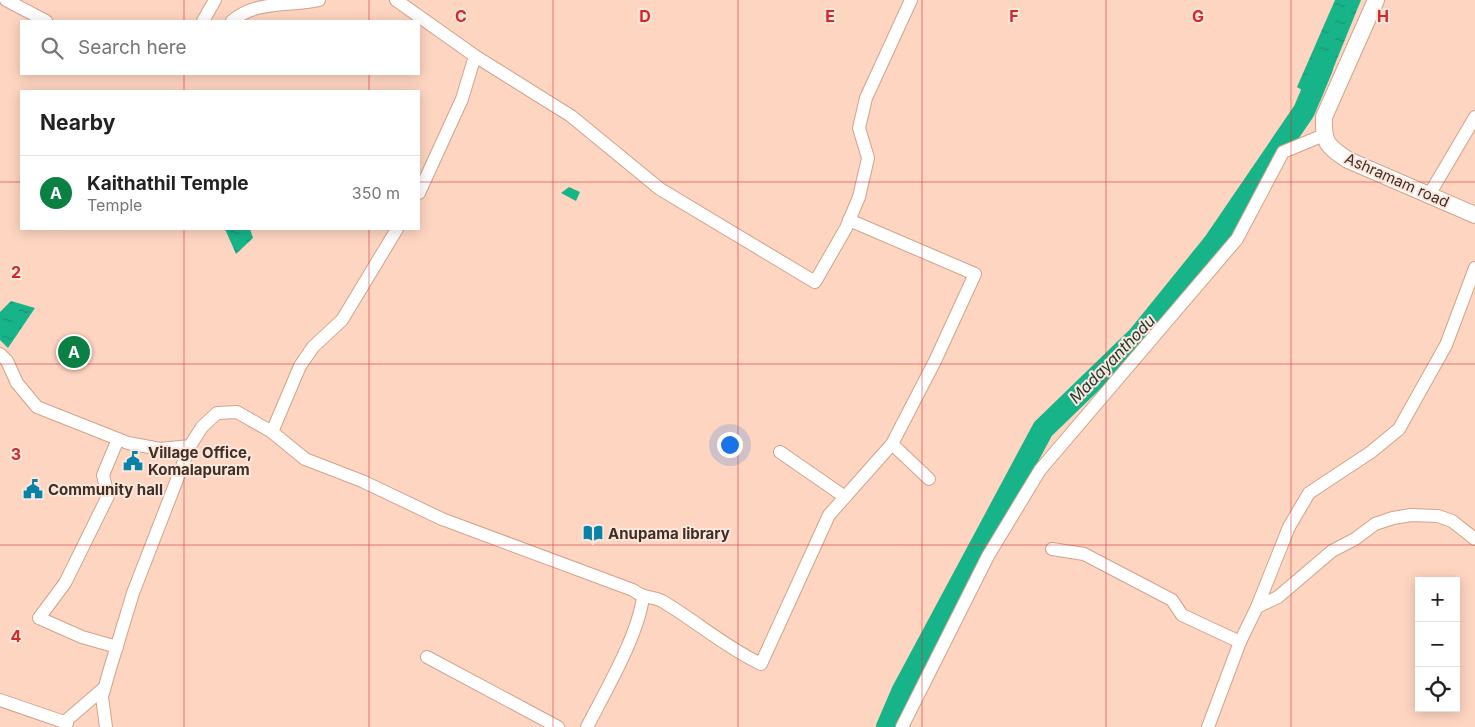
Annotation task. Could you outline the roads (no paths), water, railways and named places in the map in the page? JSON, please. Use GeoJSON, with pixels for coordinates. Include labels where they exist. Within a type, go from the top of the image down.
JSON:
{"type":"FeatureCollection","features":[{"type":"Feature","properties":{"kind":"main road"},"geometry":{"type":"LineString","coordinates":[[1324,135],[1324,117],[1376,0]]}},
{"type":"Feature","properties":{"kind":"main road","name":"Ashramam road"},"geometry":{"type":"LineString","coordinates":[[1324,135],[1329,147],[1348,160],[1475,215]]}},
{"type":"Feature","properties":{"kind":"street"},"geometry":{"type":"LineString","coordinates":[[6,0],[44,20]]}},
{"type":"Feature","properties":{"kind":"street"},"geometry":{"type":"LineString","coordinates":[[204,20],[215,0]]}},
{"type":"Feature","properties":{"kind":"street"},"geometry":{"type":"LineString","coordinates":[[233,20],[242,11],[257,6],[319,0]]}},
{"type":"Feature","properties":{"kind":"street"},"geometry":{"type":"LineString","coordinates":[[396,0],[475,56],[570,116],[660,189],[815,282],[849,220],[859,197],[868,158],[859,128],[866,98],[911,0]]}},
{"type":"Feature","properties":{"kind":"street"},"geometry":{"type":"LineString","coordinates":[[420,191],[462,99],[475,56]]}},
{"type":"Feature","properties":{"kind":"street"},"geometry":{"type":"LineString","coordinates":[[1429,195],[1475,116]]}},
{"type":"Feature","properties":{"kind":"street"},"geometry":{"type":"LineString","coordinates":[[902,727],[988,556],[1040,470],[1237,239],[1283,152],[1324,135]]}},
{"type":"Feature","properties":{"kind":"street"},"geometry":{"type":"LineString","coordinates":[[106,727],[102,697],[133,593],[190,446],[202,427],[217,412],[237,412],[272,432],[305,458],[362,481],[442,519],[633,590],[642,597],[660,600],[736,653],[761,664],[829,515],[892,444],[936,361],[975,274],[849,220]]}},
{"type":"Feature","properties":{"kind":"street"},"geometry":{"type":"LineString","coordinates":[[272,432],[300,366],[312,347],[342,320],[396,230]]}},
{"type":"Feature","properties":{"kind":"street"},"geometry":{"type":"LineString","coordinates":[[1208,727],[1240,642],[1257,607],[1289,527],[1309,493],[1371,452],[1399,429],[1446,345],[1475,268]]}},
{"type":"Feature","properties":{"kind":"street"},"geometry":{"type":"LineString","coordinates":[[0,354],[7,361],[17,383],[37,407],[128,443],[160,450],[190,446]]}},
{"type":"Feature","properties":{"kind":"street"},"geometry":{"type":"LineString","coordinates":[[117,647],[82,637],[39,618],[65,583],[108,496],[103,475],[118,439]]}},
{"type":"Feature","properties":{"kind":"street"},"geometry":{"type":"LineString","coordinates":[[892,444],[929,478]]}},
{"type":"Feature","properties":{"kind":"street"},"geometry":{"type":"LineString","coordinates":[[780,452],[845,497]]}},
{"type":"Feature","properties":{"kind":"street"},"geometry":{"type":"LineString","coordinates":[[1257,607],[1278,597],[1332,551],[1354,540],[1375,524],[1393,518],[1411,515],[1438,516],[1452,521],[1475,539]]}},
{"type":"Feature","properties":{"kind":"street"},"geometry":{"type":"LineString","coordinates":[[1052,549],[1084,554],[1172,600],[1182,615],[1240,642]]}},
{"type":"Feature","properties":{"kind":"street"},"geometry":{"type":"LineString","coordinates":[[587,727],[614,674],[641,611],[642,597]]}},
{"type":"Feature","properties":{"kind":"street"},"geometry":{"type":"LineString","coordinates":[[427,657],[558,727]]}},
{"type":"Feature","properties":{"kind":"street"},"geometry":{"type":"LineString","coordinates":[[0,700],[66,725],[68,719],[104,688]]}},
{"type":"Feature","properties":{"kind":"water"},"geometry":{"type":"Polygon","coordinates":[[[1335,0],[1361,0],[1320,101],[1297,87],[1335,0]]]}},
{"type":"Feature","properties":{"kind":"water"},"geometry":{"type":"Polygon","coordinates":[[[569,187],[580,192],[576,201],[561,193],[569,187]]]}},
{"type":"Feature","properties":{"kind":"water"},"geometry":{"type":"Polygon","coordinates":[[[225,230],[250,230],[253,238],[236,254],[225,230]]]}},
{"type":"Feature","properties":{"kind":"water"},"geometry":{"type":"Polygon","coordinates":[[[11,301],[35,308],[8,348],[0,340],[0,312],[11,301]]]}},
{"type":"Feature","properties":{"kind":"waterway","name":"Madayanthodu"},"geometry":{"type":"LineString","coordinates":[[887,727],[902,692],[1043,429],[1138,337],[1214,243],[1304,111],[1322,68]]}},
{"type":"Feature","properties":{"kind":"place","name":"Kaithathil Temple"},"geometry":{"type":"Point","coordinates":[74,352]}},
{"type":"Feature","properties":{"kind":"place","name":"Village Office, Komalapuram"},"geometry":{"type":"Point","coordinates":[133,461]}},
{"type":"Feature","properties":{"kind":"place","name":"Community hall"},"geometry":{"type":"Point","coordinates":[33,489]}},
{"type":"Feature","properties":{"kind":"place","name":"Anupama library"},"geometry":{"type":"Point","coordinates":[593,533]}}]}
